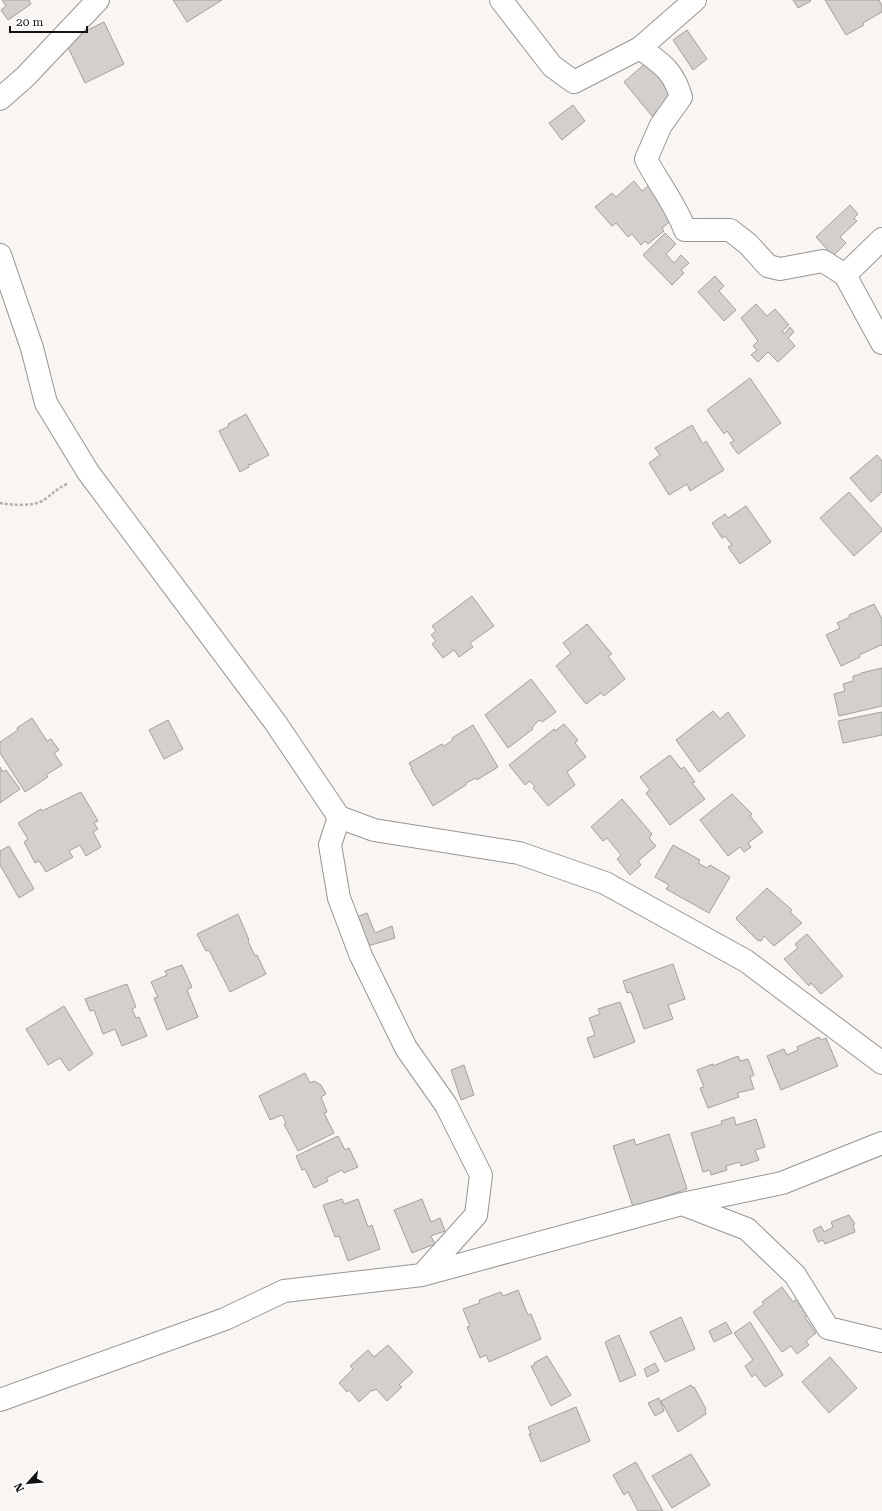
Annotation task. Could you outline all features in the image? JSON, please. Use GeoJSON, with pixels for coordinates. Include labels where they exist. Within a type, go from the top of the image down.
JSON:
{"type":"FeatureCollection","features":[{"type":"Feature","properties":{"kind":"street"},"geometry":{"type":"LineString","coordinates":[[0,99],[25,78],[98,0]]}},
{"type":"Feature","properties":{"kind":"street"},"geometry":{"type":"LineString","coordinates":[[501,0],[552,66],[574,82],[640,48],[695,0]]}},
{"type":"Feature","properties":{"kind":"street"},"geometry":{"type":"LineString","coordinates":[[640,48],[666,67],[676,82],[681,97],[661,126],[646,159],[657,182],[681,220],[685,230],[730,230],[748,244],[768,266],[780,269],[823,260],[845,275],[882,343]]}},
{"type":"Feature","properties":{"kind":"street"},"geometry":{"type":"LineString","coordinates":[[845,275],[882,239]]}},
{"type":"Feature","properties":{"kind":"street"},"geometry":{"type":"LineString","coordinates":[[0,255],[4,271],[32,348],[46,403],[88,472],[275,722],[339,817],[374,830],[519,853],[605,883],[746,961],[882,1063]]}},
{"type":"Feature","properties":{"kind":"street"},"geometry":{"type":"LineString","coordinates":[[339,817],[330,845],[339,898],[361,956],[406,1048],[446,1105],[481,1175],[476,1216],[422,1275]]}},
{"type":"Feature","properties":{"kind":"street"},"geometry":{"type":"LineString","coordinates":[[0,1400],[225,1318],[284,1291],[422,1275],[682,1204],[782,1183],[882,1143]]}},
{"type":"Feature","properties":{"kind":"street"},"geometry":{"type":"LineString","coordinates":[[682,1204],[747,1229],[795,1275],[828,1328],[882,1341]]}},
{"type":"Feature","properties":{"kind":"path"},"geometry":{"type":"LineString","coordinates":[[0,503],[15,506],[42,501],[57,488],[78,480],[88,472]]}},
{"type":"Feature","properties":{"kind":"building"},"geometry":{"type":"Polygon","coordinates":[[[2,0],[29,0],[31,4],[8,20],[1,10],[6,6],[2,0]]]}},
{"type":"Feature","properties":{"kind":"building"},"geometry":{"type":"Polygon","coordinates":[[[173,0],[222,0],[187,22],[173,0]]]}},
{"type":"Feature","properties":{"kind":"building"},"geometry":{"type":"Polygon","coordinates":[[[793,0],[810,0],[811,1],[798,8],[793,0]]]}},
{"type":"Feature","properties":{"kind":"building"},"geometry":{"type":"Polygon","coordinates":[[[825,0],[879,0],[882,6],[882,12],[863,23],[864,25],[846,35],[825,0]]]}},
{"type":"Feature","properties":{"kind":"building"},"geometry":{"type":"Polygon","coordinates":[[[104,22],[124,64],[85,83],[65,41],[104,22]]]}},
{"type":"Feature","properties":{"kind":"building"},"geometry":{"type":"Polygon","coordinates":[[[687,30],[707,59],[693,70],[673,40],[687,30]]]}},
{"type":"Feature","properties":{"kind":"building"},"geometry":{"type":"Polygon","coordinates":[[[648,61],[655,73],[676,96],[652,116],[624,82],[648,61]]]}},
{"type":"Feature","properties":{"kind":"building"},"geometry":{"type":"Polygon","coordinates":[[[573,105],[585,121],[562,140],[549,123],[573,105]]]}},
{"type":"Feature","properties":{"kind":"building"},"geometry":{"type":"Polygon","coordinates":[[[634,181],[642,191],[651,184],[665,199],[659,204],[672,220],[662,228],[664,231],[648,244],[645,241],[641,245],[632,234],[628,237],[616,223],[612,226],[595,207],[612,193],[616,197],[634,181]]]}},
{"type":"Feature","properties":{"kind":"building"},"geometry":{"type":"Polygon","coordinates":[[[850,205],[858,214],[854,218],[857,221],[840,237],[846,243],[833,256],[816,237],[850,205]]]}},
{"type":"Feature","properties":{"kind":"building"},"geometry":{"type":"Polygon","coordinates":[[[665,233],[676,244],[666,254],[674,263],[681,255],[689,263],[681,270],[684,273],[672,285],[643,255],[665,233]]]}},
{"type":"Feature","properties":{"kind":"building"},"geometry":{"type":"Polygon","coordinates":[[[715,276],[724,286],[719,291],[736,310],[724,321],[698,292],[715,276]]]}},
{"type":"Feature","properties":{"kind":"building"},"geometry":{"type":"Polygon","coordinates":[[[756,304],[767,316],[775,309],[789,325],[782,331],[784,334],[790,327],[794,332],[788,338],[795,346],[778,362],[768,352],[758,362],[751,355],[757,350],[753,346],[758,341],[741,318],[756,304]]]}},
{"type":"Feature","properties":{"kind":"building"},"geometry":{"type":"Polygon","coordinates":[[[750,378],[781,423],[738,454],[730,443],[734,441],[727,431],[724,434],[707,410],[750,378]]]}},
{"type":"Feature","properties":{"kind":"building"},"geometry":{"type":"Polygon","coordinates":[[[246,414],[269,455],[248,465],[249,467],[240,472],[219,431],[246,414]]]}},
{"type":"Feature","properties":{"kind":"building"},"geometry":{"type":"Polygon","coordinates":[[[692,425],[703,444],[706,441],[724,470],[690,491],[687,484],[669,495],[649,463],[660,455],[655,448],[692,425]]]}},
{"type":"Feature","properties":{"kind":"building"},"geometry":{"type":"Polygon","coordinates":[[[877,455],[882,461],[882,492],[871,502],[850,478],[877,455]]]}},
{"type":"Feature","properties":{"kind":"building"},"geometry":{"type":"Polygon","coordinates":[[[849,492],[882,529],[882,531],[854,556],[820,518],[849,492]]]}},
{"type":"Feature","properties":{"kind":"building"},"geometry":{"type":"Polygon","coordinates":[[[746,506],[771,542],[740,564],[728,547],[732,545],[725,536],[722,538],[712,523],[725,514],[728,518],[746,506]]]}},
{"type":"Feature","properties":{"kind":"building"},"geometry":{"type":"Polygon","coordinates":[[[472,596],[494,626],[470,643],[473,647],[459,657],[454,650],[443,658],[432,644],[436,641],[431,635],[436,631],[432,626],[472,596]]]}},
{"type":"Feature","properties":{"kind":"building"},"geometry":{"type":"Polygon","coordinates":[[[874,604],[882,619],[882,646],[881,645],[859,655],[860,657],[841,666],[826,635],[840,628],[837,623],[850,617],[849,615],[874,604]]]}},
{"type":"Feature","properties":{"kind":"building"},"geometry":{"type":"Polygon","coordinates":[[[587,624],[612,654],[608,656],[625,679],[604,696],[601,693],[586,704],[556,666],[571,653],[563,643],[587,624]]]}},
{"type":"Feature","properties":{"kind":"building"},"geometry":{"type":"Polygon","coordinates":[[[882,668],[882,706],[839,716],[834,694],[845,691],[843,684],[853,681],[853,676],[882,668]]]}},
{"type":"Feature","properties":{"kind":"building"},"geometry":{"type":"Polygon","coordinates":[[[531,679],[556,712],[542,722],[540,720],[535,724],[532,728],[533,729],[508,748],[485,715],[531,679]]]}},
{"type":"Feature","properties":{"kind":"building"},"geometry":{"type":"Polygon","coordinates":[[[713,711],[720,719],[728,712],[745,736],[699,772],[676,740],[713,711]]]}},
{"type":"Feature","properties":{"kind":"building"},"geometry":{"type":"Polygon","coordinates":[[[882,712],[882,735],[843,743],[838,721],[882,712]]]}},
{"type":"Feature","properties":{"kind":"building"},"geometry":{"type":"Polygon","coordinates":[[[32,718],[47,741],[51,739],[59,750],[54,753],[62,765],[46,775],[48,777],[25,792],[0,753],[0,742],[32,718]]]}},
{"type":"Feature","properties":{"kind":"building"},"geometry":{"type":"Polygon","coordinates":[[[168,720],[183,749],[164,759],[149,730],[168,720]]]}},
{"type":"Feature","properties":{"kind":"building"},"geometry":{"type":"Polygon","coordinates":[[[564,724],[578,740],[575,743],[586,757],[567,772],[575,785],[548,806],[533,788],[535,787],[530,781],[525,785],[509,765],[554,729],[555,731],[564,724]]]}},
{"type":"Feature","properties":{"kind":"building"},"geometry":{"type":"Polygon","coordinates":[[[473,725],[498,767],[477,780],[476,778],[466,783],[466,785],[433,806],[409,763],[442,744],[444,746],[453,740],[452,738],[473,725]]]}},
{"type":"Feature","properties":{"kind":"building"},"geometry":{"type":"Polygon","coordinates":[[[670,755],[681,769],[684,767],[695,782],[692,783],[705,799],[670,825],[646,793],[650,790],[640,777],[670,755]]]}},
{"type":"Feature","properties":{"kind":"building"},"geometry":{"type":"Polygon","coordinates":[[[0,767],[3,772],[6,770],[20,789],[0,803],[0,767]]]}},
{"type":"Feature","properties":{"kind":"building"},"geometry":{"type":"Polygon","coordinates":[[[81,792],[98,821],[94,823],[98,829],[93,832],[101,847],[86,856],[80,845],[69,851],[73,857],[46,872],[39,861],[35,863],[24,842],[28,839],[18,823],[41,809],[42,811],[81,792]]]}},
{"type":"Feature","properties":{"kind":"building"},"geometry":{"type":"Polygon","coordinates":[[[732,794],[752,814],[750,816],[763,832],[748,843],[751,847],[744,852],[740,847],[728,856],[700,820],[732,794]]]}},
{"type":"Feature","properties":{"kind":"building"},"geometry":{"type":"Polygon","coordinates":[[[622,799],[652,834],[649,838],[656,846],[638,861],[641,865],[630,875],[617,859],[621,855],[607,838],[603,841],[591,827],[622,799]]]}},
{"type":"Feature","properties":{"kind":"building"},"geometry":{"type":"Polygon","coordinates":[[[673,845],[700,860],[698,863],[707,868],[710,865],[730,877],[709,913],[666,889],[669,885],[655,877],[673,845]]]}},
{"type":"Feature","properties":{"kind":"building"},"geometry":{"type":"Polygon","coordinates":[[[9,846],[34,889],[19,898],[0,865],[0,851],[9,846]]]}},
{"type":"Feature","properties":{"kind":"building"},"geometry":{"type":"Polygon","coordinates":[[[767,888],[792,910],[790,912],[802,923],[774,946],[764,936],[761,941],[757,940],[736,918],[767,888]]]}},
{"type":"Feature","properties":{"kind":"building"},"geometry":{"type":"Polygon","coordinates":[[[367,913],[375,933],[392,926],[395,938],[361,948],[351,919],[367,913]]]}},
{"type":"Feature","properties":{"kind":"building"},"geometry":{"type":"Polygon","coordinates":[[[238,914],[255,956],[257,955],[266,974],[230,992],[209,950],[206,951],[197,934],[238,914]]]}},
{"type":"Feature","properties":{"kind":"building"},"geometry":{"type":"Polygon","coordinates":[[[807,934],[843,976],[821,994],[811,983],[809,986],[784,959],[798,948],[795,944],[807,934]]]}},
{"type":"Feature","properties":{"kind":"building"},"geometry":{"type":"Polygon","coordinates":[[[673,964],[685,999],[668,1005],[673,1019],[644,1029],[631,992],[627,993],[623,981],[673,964]]]}},
{"type":"Feature","properties":{"kind":"building"},"geometry":{"type":"Polygon","coordinates":[[[182,965],[192,987],[187,990],[198,1017],[167,1030],[154,998],[158,997],[151,982],[167,975],[165,971],[182,965]]]}},
{"type":"Feature","properties":{"kind":"building"},"geometry":{"type":"Polygon","coordinates":[[[127,984],[136,1007],[132,1009],[136,1018],[139,1017],[147,1036],[122,1046],[115,1029],[103,1034],[94,1010],[90,1011],[85,999],[127,984]]]}},
{"type":"Feature","properties":{"kind":"building"},"geometry":{"type":"Polygon","coordinates":[[[620,1002],[635,1042],[594,1058],[587,1038],[595,1035],[589,1018],[600,1014],[598,1009],[620,1002]]]}},
{"type":"Feature","properties":{"kind":"building"},"geometry":{"type":"Polygon","coordinates":[[[64,1006],[93,1054],[69,1071],[60,1058],[48,1065],[26,1029],[64,1006]]]}},
{"type":"Feature","properties":{"kind":"building"},"geometry":{"type":"Polygon","coordinates":[[[819,1037],[821,1040],[826,1038],[838,1066],[781,1090],[767,1056],[784,1049],[787,1055],[798,1050],[797,1047],[819,1037]]]}},
{"type":"Feature","properties":{"kind":"building"},"geometry":{"type":"Polygon","coordinates":[[[738,1056],[740,1061],[748,1059],[754,1075],[750,1077],[754,1089],[737,1093],[739,1097],[708,1108],[700,1088],[704,1087],[697,1070],[713,1064],[713,1066],[738,1056]]]}},
{"type":"Feature","properties":{"kind":"building"},"geometry":{"type":"Polygon","coordinates":[[[464,1065],[474,1095],[461,1100],[451,1070],[464,1065]]]}},
{"type":"Feature","properties":{"kind":"building"},"geometry":{"type":"Polygon","coordinates":[[[305,1073],[310,1083],[314,1081],[321,1085],[326,1094],[321,1097],[327,1112],[324,1113],[334,1133],[298,1151],[284,1124],[286,1123],[282,1115],[270,1120],[259,1096],[305,1073]]]}},
{"type":"Feature","properties":{"kind":"building"},"geometry":{"type":"Polygon","coordinates":[[[734,1117],[736,1125],[756,1119],[765,1147],[755,1150],[759,1160],[741,1166],[740,1162],[726,1166],[727,1170],[711,1175],[710,1170],[703,1172],[691,1133],[722,1124],[721,1121],[734,1117]]]}},
{"type":"Feature","properties":{"kind":"building"},"geometry":{"type":"Polygon","coordinates":[[[669,1134],[687,1189],[633,1207],[613,1146],[634,1139],[636,1145],[669,1134]]]}},
{"type":"Feature","properties":{"kind":"building"},"geometry":{"type":"Polygon","coordinates":[[[338,1136],[345,1150],[349,1148],[358,1167],[344,1173],[342,1170],[326,1178],[328,1181],[314,1188],[305,1169],[302,1170],[296,1156],[338,1136]]]}},
{"type":"Feature","properties":{"kind":"building"},"geometry":{"type":"Polygon","coordinates":[[[342,1199],[344,1204],[358,1199],[368,1227],[372,1225],[380,1249],[348,1261],[339,1236],[335,1237],[323,1205],[342,1199]]]}},
{"type":"Feature","properties":{"kind":"building"},"geometry":{"type":"Polygon","coordinates":[[[422,1199],[431,1222],[440,1218],[445,1231],[431,1236],[435,1244],[412,1253],[394,1210],[422,1199]]]}},
{"type":"Feature","properties":{"kind":"building"},"geometry":{"type":"Polygon","coordinates":[[[849,1215],[855,1224],[853,1225],[855,1232],[825,1244],[823,1240],[818,1242],[813,1230],[821,1226],[824,1232],[833,1227],[831,1222],[849,1215]]]}},
{"type":"Feature","properties":{"kind":"building"},"geometry":{"type":"Polygon","coordinates":[[[782,1287],[793,1302],[797,1299],[808,1315],[805,1317],[816,1333],[806,1341],[809,1345],[797,1354],[791,1346],[782,1352],[753,1312],[764,1304],[762,1302],[782,1287]]]}},
{"type":"Feature","properties":{"kind":"building"},"geometry":{"type":"Polygon","coordinates":[[[518,1290],[528,1315],[531,1314],[541,1339],[489,1362],[486,1355],[480,1358],[467,1327],[470,1326],[463,1309],[480,1303],[479,1300],[501,1292],[503,1296],[518,1290]]]}},
{"type":"Feature","properties":{"kind":"building"},"geometry":{"type":"Polygon","coordinates":[[[681,1317],[695,1349],[665,1362],[650,1332],[681,1317]]]}},
{"type":"Feature","properties":{"kind":"building"},"geometry":{"type":"Polygon","coordinates":[[[726,1322],[732,1333],[714,1342],[709,1331],[726,1322]]]}},
{"type":"Feature","properties":{"kind":"building"},"geometry":{"type":"Polygon","coordinates":[[[750,1322],[783,1375],[765,1387],[755,1374],[752,1377],[745,1366],[753,1360],[734,1333],[750,1322]]]}},
{"type":"Feature","properties":{"kind":"building"},"geometry":{"type":"Polygon","coordinates":[[[619,1335],[636,1375],[620,1382],[605,1342],[619,1335]]]}},
{"type":"Feature","properties":{"kind":"building"},"geometry":{"type":"Polygon","coordinates":[[[388,1345],[413,1372],[399,1385],[402,1387],[387,1401],[376,1389],[373,1391],[372,1390],[359,1402],[349,1390],[347,1392],[339,1383],[353,1369],[350,1366],[368,1350],[374,1357],[388,1345]]]}},
{"type":"Feature","properties":{"kind":"building"},"geometry":{"type":"Polygon","coordinates":[[[547,1356],[571,1395],[551,1406],[531,1366],[535,1365],[534,1363],[547,1356]]]}},
{"type":"Feature","properties":{"kind":"building"},"geometry":{"type":"Polygon","coordinates":[[[830,1357],[857,1388],[829,1413],[802,1382],[830,1357]]]}},
{"type":"Feature","properties":{"kind":"building"},"geometry":{"type":"Polygon","coordinates":[[[655,1363],[659,1371],[647,1377],[644,1369],[655,1363]]]}},
{"type":"Feature","properties":{"kind":"building"},"geometry":{"type":"Polygon","coordinates":[[[691,1385],[693,1388],[694,1387],[706,1409],[706,1414],[678,1432],[661,1401],[691,1385]]]}},
{"type":"Feature","properties":{"kind":"building"},"geometry":{"type":"Polygon","coordinates":[[[659,1398],[664,1411],[655,1416],[648,1403],[659,1398]]]}},
{"type":"Feature","properties":{"kind":"building"},"geometry":{"type":"Polygon","coordinates":[[[576,1407],[590,1441],[541,1462],[529,1434],[531,1434],[528,1427],[576,1407]]]}},
{"type":"Feature","properties":{"kind":"building"},"geometry":{"type":"Polygon","coordinates":[[[691,1454],[710,1485],[672,1508],[652,1476],[691,1454]]]}},
{"type":"Feature","properties":{"kind":"building"},"geometry":{"type":"Polygon","coordinates":[[[636,1462],[663,1511],[638,1511],[628,1492],[624,1495],[613,1475],[636,1462]]]}}]}
